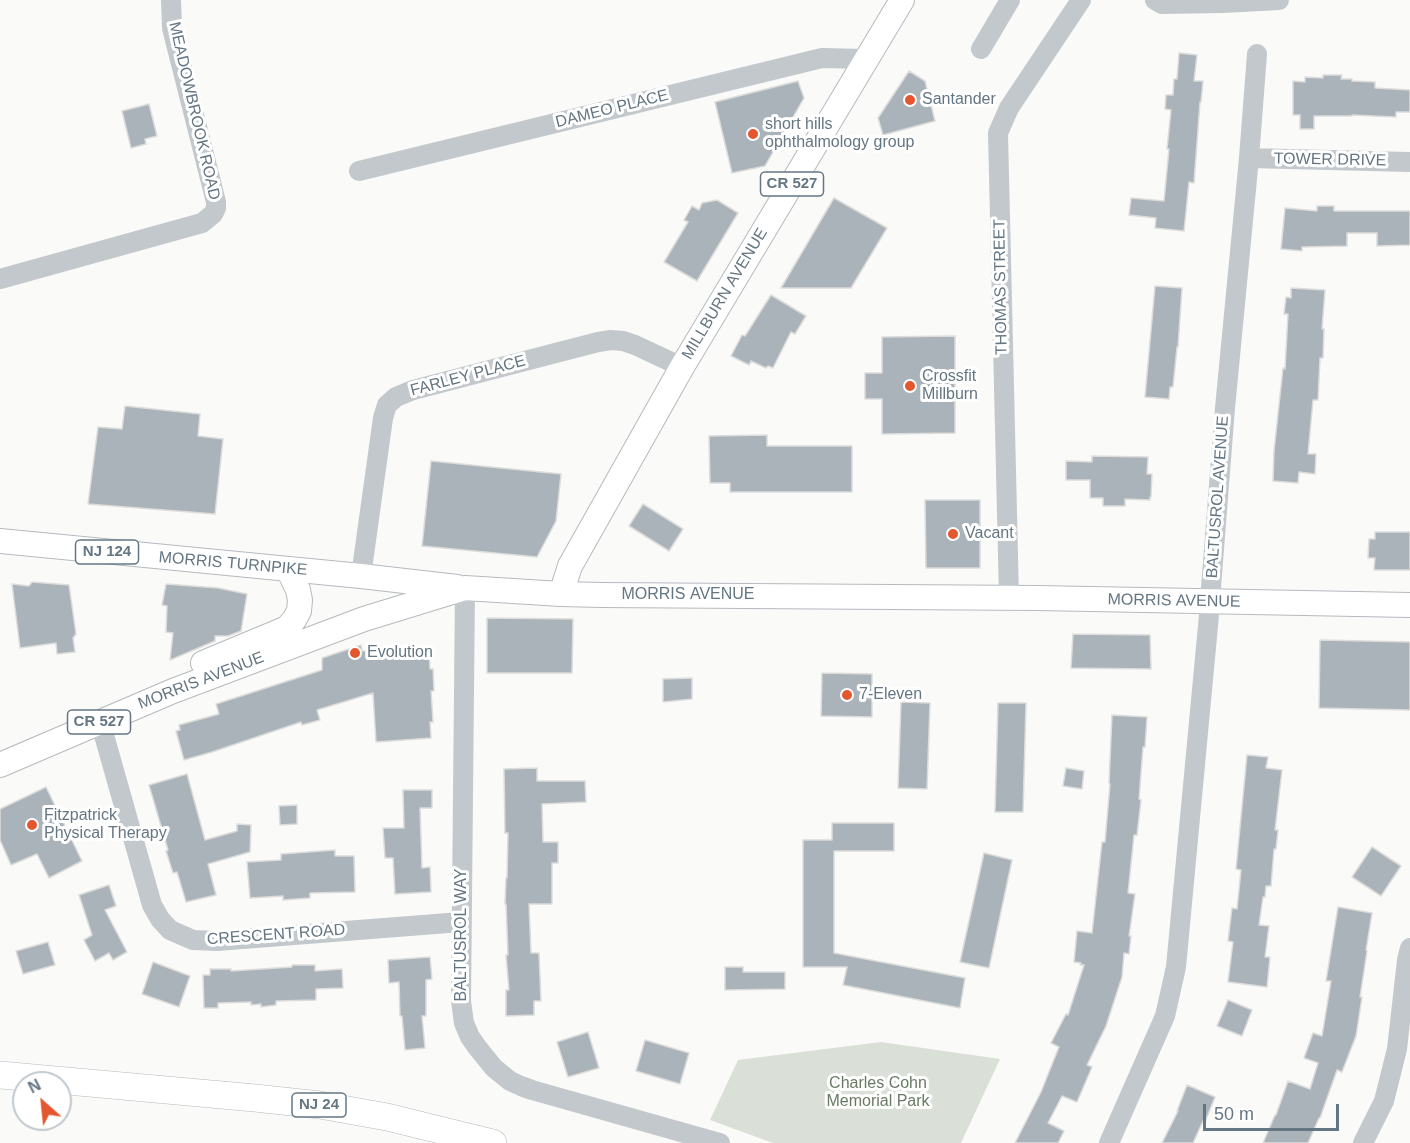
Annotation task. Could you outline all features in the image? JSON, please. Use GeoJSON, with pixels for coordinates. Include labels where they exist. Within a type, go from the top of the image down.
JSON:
{"type":"FeatureCollection","features":[{"type":"Feature","properties":{"kind":"highway","name":"NJ 24"},"geometry":{"type":"LineString","coordinates":[[0,1075],[234,1095],[320,1105],[387,1117],[493,1143]]}},
{"type":"Feature","properties":{"kind":"main road","name":"MILLBURN AVENUE"},"geometry":{"type":"LineString","coordinates":[[561,594],[570,566],[682,368],[902,0]]}},
{"type":"Feature","properties":{"kind":"main road","name":"MORRIS TURNPIKE"},"geometry":{"type":"LineString","coordinates":[[0,542],[465,588]]}},
{"type":"Feature","properties":{"kind":"main road"},"geometry":{"type":"LineString","coordinates":[[173,691],[189,673],[204,662],[287,628],[299,611],[300,600],[288,569]]}},
{"type":"Feature","properties":{"kind":"main road","name":"MORRIS AVENUE"},"geometry":{"type":"LineString","coordinates":[[0,765],[173,691],[364,619],[465,588],[561,594],[1410,604]]}},
{"type":"Feature","properties":{"kind":"street","name":"MEADOWBROOK ROAD"},"geometry":{"type":"LineString","coordinates":[[0,279],[202,224],[213,214],[216,202],[172,28],[171,0]]}},
{"type":"Feature","properties":{"kind":"street"},"geometry":{"type":"LineString","coordinates":[[981,49],[1010,0]]}},
{"type":"Feature","properties":{"kind":"street","name":"THOMAS STREET"},"geometry":{"type":"LineString","coordinates":[[1009,598],[998,133],[1009,108],[1081,0]]}},
{"type":"Feature","properties":{"kind":"street"},"geometry":{"type":"LineString","coordinates":[[1155,0],[1162,4],[1279,0]]}},
{"type":"Feature","properties":{"kind":"street","name":"BALTUSROL AVENUE"},"geometry":{"type":"LineString","coordinates":[[1109,1143],[1165,1016],[1176,967],[1257,54]]}},
{"type":"Feature","properties":{"kind":"street","name":"DAMEO PLACE"},"geometry":{"type":"LineString","coordinates":[[359,171],[822,58],[866,59]]}},
{"type":"Feature","properties":{"kind":"street","name":"TOWER DRIVE"},"geometry":{"type":"LineString","coordinates":[[1249,158],[1410,162]]}},
{"type":"Feature","properties":{"kind":"street","name":"FARLEY PLACE"},"geometry":{"type":"LineString","coordinates":[[360,576],[383,418],[387,405],[396,397],[443,382],[611,340],[635,345],[682,368]]}},
{"type":"Feature","properties":{"kind":"street","name":"BALTUSROL WAY"},"geometry":{"type":"LineString","coordinates":[[465,588],[461,922],[461,1001],[464,1023],[477,1047],[494,1068],[510,1081],[532,1090],[720,1143]]}},
{"type":"Feature","properties":{"kind":"street","name":"CRESCENT ROAD"},"geometry":{"type":"LineString","coordinates":[[100,721],[152,905],[170,930],[193,940],[217,940],[461,922]]}},
{"type":"Feature","properties":{"kind":"street"},"geometry":{"type":"LineString","coordinates":[[1363,1143],[1384,1101],[1397,1048],[1405,1038],[1407,960],[1410,948]]}},
{"type":"Feature","properties":{"kind":"green space","name":"Charles Cohn Memorial Park"},"geometry":{"type":"Polygon","coordinates":[[[881,1042],[1000,1059],[961,1143],[773,1143],[710,1120],[738,1060],[881,1042]]]}},
{"type":"Feature","properties":{"kind":"building"},"geometry":{"type":"Polygon","coordinates":[[[1179,53],[1197,55],[1194,81],[1203,81],[1194,183],[1189,182],[1184,231],[1155,228],[1156,218],[1129,215],[1131,198],[1164,201],[1171,110],[1165,109],[1166,95],[1173,95],[1179,53]]]}},
{"type":"Feature","properties":{"kind":"building","name":"Santander"},"geometry":{"type":"Polygon","coordinates":[[[909,71],[925,81],[935,121],[883,135],[878,118],[909,71]]]}},
{"type":"Feature","properties":{"kind":"building"},"geometry":{"type":"Polygon","coordinates":[[[1323,75],[1342,75],[1341,79],[1375,82],[1375,88],[1410,90],[1410,112],[1396,112],[1396,117],[1314,116],[1314,129],[1300,129],[1300,115],[1293,115],[1293,81],[1305,82],[1305,77],[1323,78],[1323,75]]]}},
{"type":"Feature","properties":{"kind":"building","name":"short hills ophthalmology group"},"geometry":{"type":"Polygon","coordinates":[[[798,81],[804,98],[765,166],[732,173],[715,102],[798,81]]]}},
{"type":"Feature","properties":{"kind":"building"},"geometry":{"type":"Polygon","coordinates":[[[149,104],[157,136],[145,139],[146,144],[131,148],[122,111],[149,104]]]}},
{"type":"Feature","properties":{"kind":"building"},"geometry":{"type":"Polygon","coordinates":[[[834,198],[887,228],[851,288],[781,288],[834,198]]]}},
{"type":"Feature","properties":{"kind":"building"},"geometry":{"type":"Polygon","coordinates":[[[717,200],[738,213],[697,281],[664,262],[688,222],[684,220],[692,206],[699,210],[702,203],[717,200]]]}},
{"type":"Feature","properties":{"kind":"building"},"geometry":{"type":"Polygon","coordinates":[[[1317,206],[1334,206],[1334,211],[1410,211],[1410,245],[1377,246],[1377,233],[1347,233],[1347,246],[1302,247],[1302,251],[1281,249],[1285,208],[1317,211],[1317,206]]]}},
{"type":"Feature","properties":{"kind":"building"},"geometry":{"type":"Polygon","coordinates":[[[1155,286],[1182,288],[1178,347],[1173,387],[1170,387],[1169,399],[1145,397],[1155,286]]]}},
{"type":"Feature","properties":{"kind":"building"},"geometry":{"type":"Polygon","coordinates":[[[1291,288],[1325,290],[1322,329],[1324,329],[1323,358],[1320,358],[1318,400],[1313,400],[1308,454],[1316,454],[1315,474],[1299,472],[1298,483],[1273,481],[1283,368],[1285,369],[1288,314],[1284,314],[1286,297],[1291,298],[1291,288]]]}},
{"type":"Feature","properties":{"kind":"building"},"geometry":{"type":"Polygon","coordinates":[[[771,295],[806,316],[795,334],[791,332],[773,368],[768,366],[766,368],[751,361],[749,365],[731,356],[742,335],[745,336],[771,295]]]}},
{"type":"Feature","properties":{"kind":"building","name":"Crossfit Millburn"},"geometry":{"type":"Polygon","coordinates":[[[955,336],[955,433],[882,434],[882,399],[865,399],[865,373],[882,373],[882,337],[955,336]]]}},
{"type":"Feature","properties":{"kind":"building"},"geometry":{"type":"Polygon","coordinates":[[[125,406],[200,414],[198,436],[223,439],[215,514],[88,504],[98,427],[122,429],[125,406]]]}},
{"type":"Feature","properties":{"kind":"building"},"geometry":{"type":"Polygon","coordinates":[[[767,435],[767,446],[852,446],[852,492],[730,492],[730,483],[710,483],[709,436],[767,435]]]}},
{"type":"Feature","properties":{"kind":"building"},"geometry":{"type":"Polygon","coordinates":[[[1092,456],[1148,457],[1147,474],[1152,474],[1150,500],[1125,499],[1125,506],[1103,506],[1103,498],[1090,498],[1090,480],[1066,480],[1066,461],[1092,462],[1092,456]]]}},
{"type":"Feature","properties":{"kind":"building"},"geometry":{"type":"Polygon","coordinates":[[[431,461],[561,474],[556,521],[537,557],[422,546],[431,461]]]}},
{"type":"Feature","properties":{"kind":"building","name":"Vacant"},"geometry":{"type":"Polygon","coordinates":[[[925,500],[980,500],[980,568],[926,568],[925,500]]]}},
{"type":"Feature","properties":{"kind":"building"},"geometry":{"type":"Polygon","coordinates":[[[643,504],[683,529],[669,551],[629,526],[643,504]]]}},
{"type":"Feature","properties":{"kind":"building"},"geometry":{"type":"Polygon","coordinates":[[[1375,532],[1410,532],[1410,570],[1374,570],[1375,558],[1368,558],[1369,539],[1375,539],[1375,532]]]}},
{"type":"Feature","properties":{"kind":"building"},"geometry":{"type":"Polygon","coordinates":[[[32,582],[69,585],[76,634],[73,638],[75,652],[57,654],[56,643],[20,648],[12,584],[29,586],[32,582]]]}},
{"type":"Feature","properties":{"kind":"building"},"geometry":{"type":"Polygon","coordinates":[[[166,584],[218,588],[247,594],[241,631],[228,636],[215,636],[215,641],[170,660],[173,633],[166,632],[167,606],[162,605],[166,584]]]}},
{"type":"Feature","properties":{"kind":"building"},"geometry":{"type":"Polygon","coordinates":[[[487,618],[573,619],[572,673],[487,673],[487,618]]]}},
{"type":"Feature","properties":{"kind":"building"},"geometry":{"type":"Polygon","coordinates":[[[1073,634],[1150,635],[1151,669],[1071,668],[1073,634]]]}},
{"type":"Feature","properties":{"kind":"building"},"geometry":{"type":"Polygon","coordinates":[[[1320,640],[1410,642],[1410,710],[1319,708],[1320,640]]]}},
{"type":"Feature","properties":{"kind":"building"},"geometry":{"type":"Polygon","coordinates":[[[361,645],[362,651],[429,647],[434,691],[431,691],[433,722],[430,722],[431,738],[376,742],[373,693],[317,710],[320,720],[302,725],[301,722],[184,760],[176,731],[180,730],[179,725],[219,714],[216,704],[322,670],[322,658],[361,645]]]}},
{"type":"Feature","properties":{"kind":"building","name":"7-Eleven"},"geometry":{"type":"Polygon","coordinates":[[[822,673],[872,674],[872,717],[821,716],[822,673]]]}},
{"type":"Feature","properties":{"kind":"building"},"geometry":{"type":"Polygon","coordinates":[[[692,678],[692,699],[663,702],[663,679],[692,678]]]}},
{"type":"Feature","properties":{"kind":"building"},"geometry":{"type":"Polygon","coordinates":[[[901,702],[930,703],[927,789],[898,788],[901,702]]]}},
{"type":"Feature","properties":{"kind":"building"},"geometry":{"type":"Polygon","coordinates":[[[998,703],[1026,703],[1023,812],[995,812],[998,703]]]}},
{"type":"Feature","properties":{"kind":"building"},"geometry":{"type":"Polygon","coordinates":[[[1112,715],[1147,717],[1139,799],[1141,800],[1137,835],[1134,835],[1128,893],[1135,894],[1129,954],[1124,953],[1122,977],[1106,1026],[1087,1065],[1092,1067],[1077,1102],[1062,1096],[1048,1123],[1064,1131],[1058,1143],[1015,1143],[1041,1092],[1059,1047],[1051,1043],[1066,1014],[1068,1015],[1084,965],[1074,962],[1077,931],[1092,933],[1102,842],[1105,842],[1110,784],[1112,715]]]}},
{"type":"Feature","properties":{"kind":"building"},"geometry":{"type":"Polygon","coordinates":[[[1247,755],[1268,757],[1266,768],[1282,770],[1271,886],[1266,886],[1259,925],[1269,926],[1265,957],[1270,957],[1267,987],[1228,982],[1233,942],[1228,941],[1232,908],[1237,909],[1241,870],[1236,869],[1247,755]]]}},
{"type":"Feature","properties":{"kind":"building"},"geometry":{"type":"Polygon","coordinates":[[[537,768],[537,781],[585,781],[586,802],[542,804],[543,842],[558,842],[558,863],[552,863],[552,904],[529,904],[531,953],[539,953],[541,1001],[534,1001],[534,1015],[506,1016],[506,990],[509,990],[505,904],[508,833],[505,833],[504,769],[537,768]]]}},
{"type":"Feature","properties":{"kind":"building"},"geometry":{"type":"Polygon","coordinates":[[[1066,768],[1084,771],[1082,789],[1063,786],[1066,768]]]}},
{"type":"Feature","properties":{"kind":"building"},"geometry":{"type":"Polygon","coordinates":[[[187,774],[205,840],[237,831],[237,824],[251,825],[250,852],[208,864],[216,895],[186,902],[177,872],[173,873],[166,851],[168,850],[149,785],[187,774]]]}},
{"type":"Feature","properties":{"kind":"building","name":"Fitzpatrick Physical Therapy"},"geometry":{"type":"Polygon","coordinates":[[[46,787],[82,861],[49,878],[37,854],[11,865],[0,840],[0,809],[46,787]]]}},
{"type":"Feature","properties":{"kind":"building"},"geometry":{"type":"Polygon","coordinates":[[[403,790],[432,790],[432,808],[420,808],[422,868],[430,867],[431,892],[395,894],[393,858],[385,858],[383,828],[404,828],[403,790]]]}},
{"type":"Feature","properties":{"kind":"building"},"geometry":{"type":"Polygon","coordinates":[[[297,805],[297,824],[280,825],[279,806],[297,805]]]}},
{"type":"Feature","properties":{"kind":"building"},"geometry":{"type":"Polygon","coordinates":[[[832,823],[894,823],[894,851],[834,851],[834,953],[965,978],[960,1008],[843,985],[847,967],[803,967],[803,840],[832,840],[832,823]]]}},
{"type":"Feature","properties":{"kind":"building"},"geometry":{"type":"Polygon","coordinates":[[[1372,847],[1401,866],[1381,896],[1352,877],[1372,847]]]}},
{"type":"Feature","properties":{"kind":"building"},"geometry":{"type":"Polygon","coordinates":[[[335,850],[335,856],[354,856],[355,892],[310,893],[310,898],[283,900],[283,896],[250,898],[247,862],[281,860],[281,854],[335,850]]]}},
{"type":"Feature","properties":{"kind":"building"},"geometry":{"type":"Polygon","coordinates":[[[984,853],[1012,860],[989,968],[960,962],[984,853]]]}},
{"type":"Feature","properties":{"kind":"building"},"geometry":{"type":"Polygon","coordinates":[[[109,885],[116,906],[105,910],[127,952],[113,960],[109,953],[95,961],[84,940],[92,935],[79,895],[109,885]]]}},
{"type":"Feature","properties":{"kind":"building"},"geometry":{"type":"Polygon","coordinates":[[[1338,907],[1372,913],[1356,1036],[1342,1072],[1337,1070],[1320,1118],[1308,1143],[1263,1143],[1288,1081],[1310,1089],[1318,1063],[1304,1058],[1313,1033],[1322,1036],[1331,981],[1326,981],[1338,907]]]}},
{"type":"Feature","properties":{"kind":"building"},"geometry":{"type":"Polygon","coordinates":[[[48,942],[55,965],[23,974],[16,951],[48,942]]]}},
{"type":"Feature","properties":{"kind":"building"},"geometry":{"type":"Polygon","coordinates":[[[430,957],[432,979],[426,980],[426,1016],[422,1016],[425,1048],[405,1050],[402,1016],[400,1016],[399,982],[389,983],[388,960],[430,957]]]}},
{"type":"Feature","properties":{"kind":"building"},"geometry":{"type":"Polygon","coordinates":[[[153,962],[190,976],[179,1007],[142,994],[153,962]]]}},
{"type":"Feature","properties":{"kind":"building"},"geometry":{"type":"Polygon","coordinates":[[[292,965],[315,965],[315,971],[342,969],[343,988],[316,989],[316,1000],[276,1001],[276,1005],[261,1007],[261,1004],[251,1005],[251,1002],[218,1003],[218,1008],[204,1008],[203,975],[210,975],[210,969],[231,969],[231,971],[292,967],[292,965]]]}},
{"type":"Feature","properties":{"kind":"building"},"geometry":{"type":"Polygon","coordinates":[[[725,967],[743,967],[743,972],[785,972],[785,989],[725,990],[725,967]]]}},
{"type":"Feature","properties":{"kind":"building"},"geometry":{"type":"Polygon","coordinates":[[[1228,1000],[1252,1010],[1242,1036],[1217,1026],[1228,1000]]]}},
{"type":"Feature","properties":{"kind":"building"},"geometry":{"type":"Polygon","coordinates":[[[588,1032],[599,1068],[568,1077],[557,1042],[588,1032]]]}},
{"type":"Feature","properties":{"kind":"building"},"geometry":{"type":"Polygon","coordinates":[[[645,1040],[689,1053],[680,1084],[636,1071],[645,1040]]]}},
{"type":"Feature","properties":{"kind":"building"},"geometry":{"type":"Polygon","coordinates":[[[1187,1085],[1215,1097],[1205,1122],[1203,1121],[1193,1143],[1162,1143],[1178,1111],[1187,1085]]]}},
{"type":"Feature","properties":{"kind":"place","name":"Santander"},"geometry":{"type":"Point","coordinates":[910,100]}},
{"type":"Feature","properties":{"kind":"place","name":"short hills ophthalmology group"},"geometry":{"type":"Point","coordinates":[753,134]}},
{"type":"Feature","properties":{"kind":"place","name":"Crossfit Millburn"},"geometry":{"type":"Point","coordinates":[910,386]}},
{"type":"Feature","properties":{"kind":"place","name":"Vacant"},"geometry":{"type":"Point","coordinates":[953,534]}},
{"type":"Feature","properties":{"kind":"place","name":"Evolution"},"geometry":{"type":"Point","coordinates":[355,653]}},
{"type":"Feature","properties":{"kind":"place","name":"7-Eleven"},"geometry":{"type":"Point","coordinates":[847,695]}},
{"type":"Feature","properties":{"kind":"place","name":"Fitzpatrick Physical Therapy"},"geometry":{"type":"Point","coordinates":[32,825]}}]}
